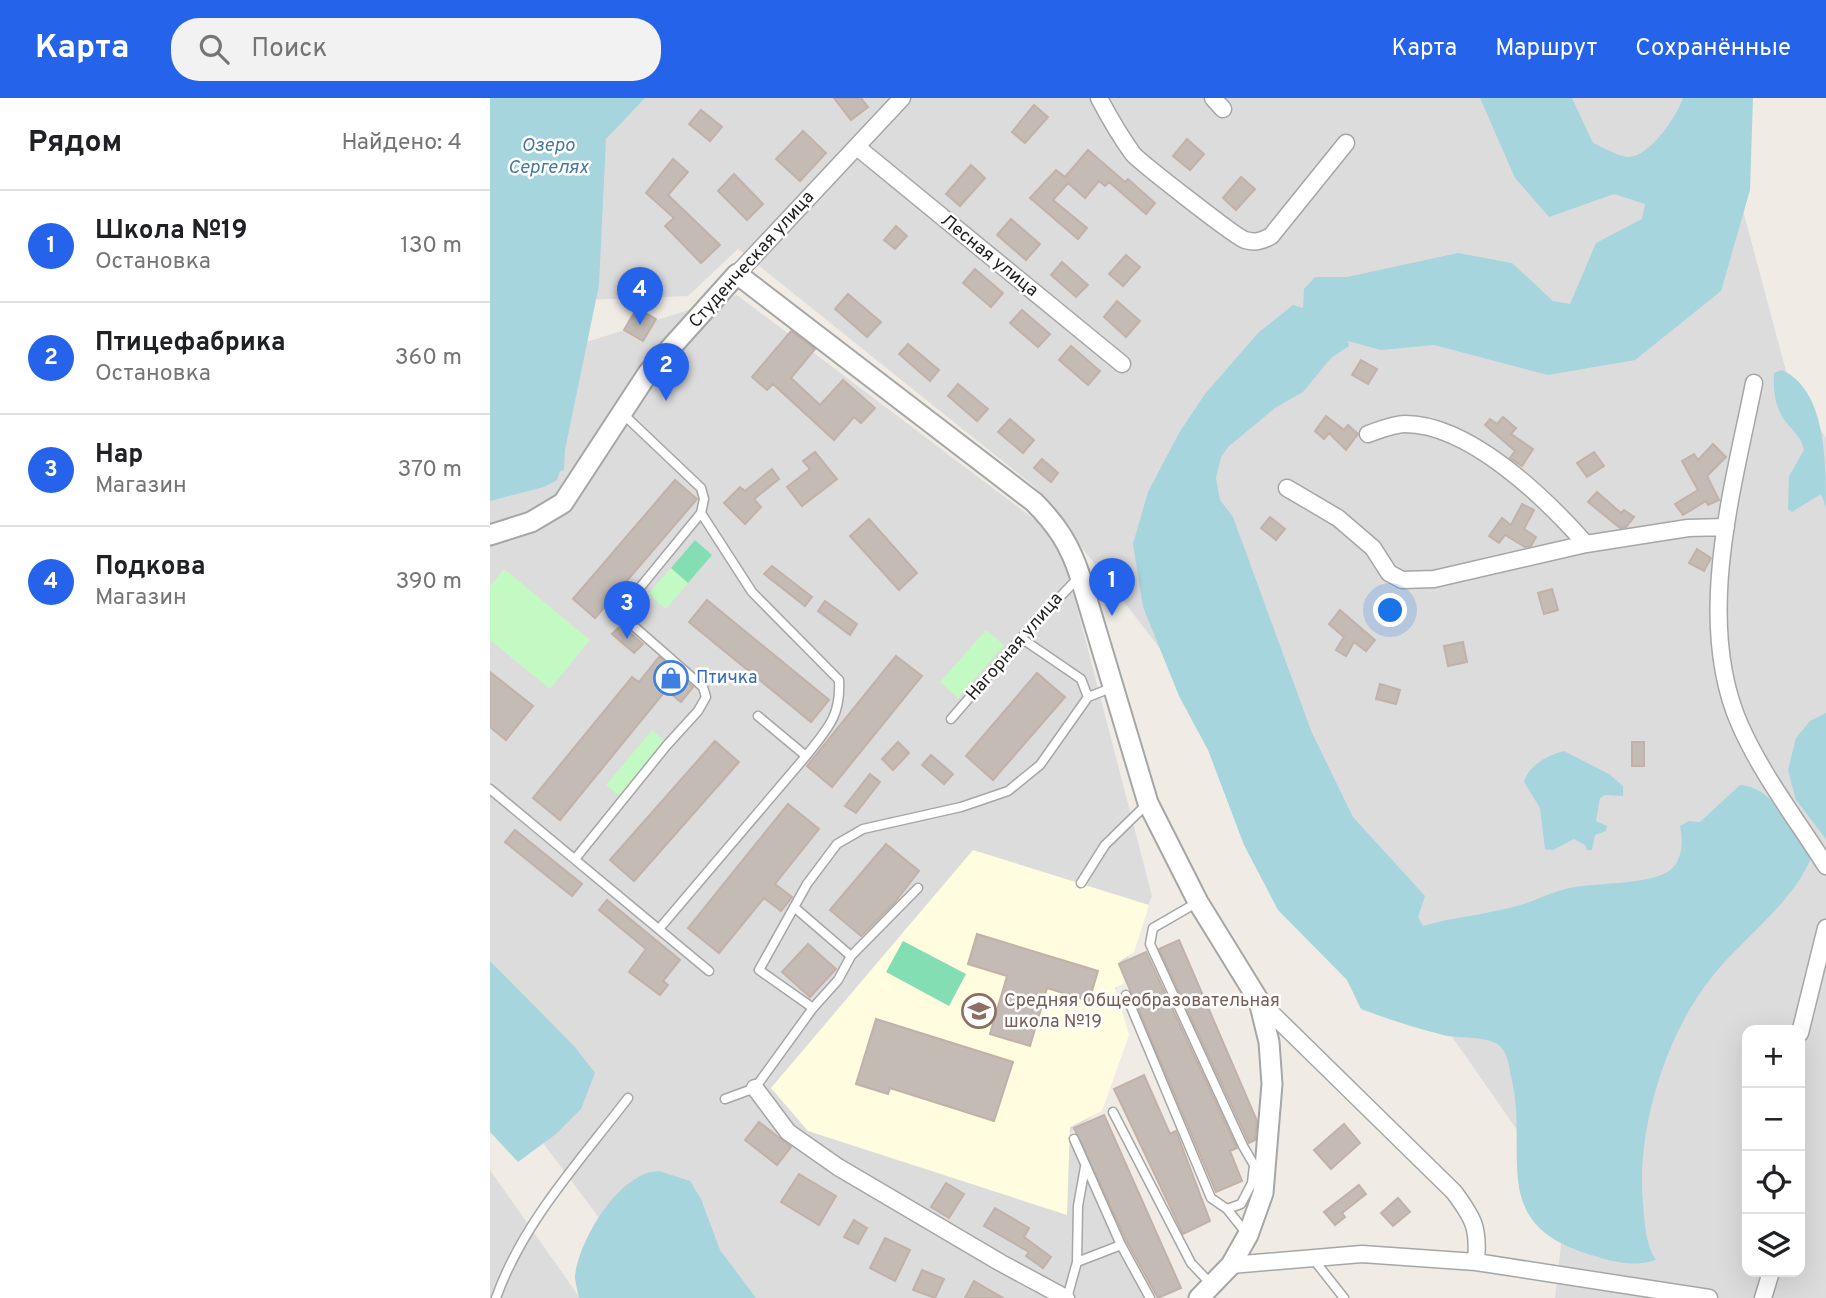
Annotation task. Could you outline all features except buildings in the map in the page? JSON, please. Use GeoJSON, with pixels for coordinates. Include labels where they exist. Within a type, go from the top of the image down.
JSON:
{"type":"FeatureCollection","features":[{"type":"Feature","properties":{"kind":"street","name":"Студенческая улица"},"geometry":{"type":"LineString","coordinates":[[490,535],[531,523],[563,503],[648,373],[902,98]]}},
{"type":"Feature","properties":{"kind":"street"},"geometry":{"type":"LineString","coordinates":[[1099,98],[1135,155],[1153,173],[1243,240],[1259,242],[1271,236],[1346,143]]}},
{"type":"Feature","properties":{"kind":"street","name":"Лесная улица"},"geometry":{"type":"LineString","coordinates":[[857,147],[1122,364]]}},
{"type":"Feature","properties":{"kind":"street"},"geometry":{"type":"LineString","coordinates":[[737,274],[1034,502],[1056,524],[1070,545],[1111,688],[1148,803],[1198,902],[1259,1001],[1454,1192],[1471,1215],[1478,1234],[1476,1262]]}},
{"type":"Feature","properties":{"kind":"street"},"geometry":{"type":"LineString","coordinates":[[1754,383],[1726,527],[1718,626],[1724,679],[1740,724],[1762,767],[1826,866]]}},
{"type":"Feature","properties":{"kind":"street"},"geometry":{"type":"LineString","coordinates":[[1368,433],[1403,424],[1446,433],[1494,459],[1562,516],[1586,544]]}},
{"type":"Feature","properties":{"kind":"street"},"geometry":{"type":"LineString","coordinates":[[1287,488],[1338,518],[1373,548],[1390,573],[1402,580],[1434,579],[1586,544],[1688,528],[1726,527]]}},
{"type":"Feature","properties":{"kind":"street"},"geometry":{"type":"LineString","coordinates":[[1802,1025],[1826,928]]}},
{"type":"Feature","properties":{"kind":"street"},"geometry":{"type":"LineString","coordinates":[[1203,1295],[1231,1265],[1248,1235],[1263,1192],[1260,1167],[1272,1084],[1269,1042],[1259,1001]]}},
{"type":"Feature","properties":{"kind":"street"},"geometry":{"type":"LineString","coordinates":[[755,1088],[788,1132],[838,1167],[1066,1298]]}},
{"type":"Feature","properties":{"kind":"street"},"geometry":{"type":"LineString","coordinates":[[1231,1265],[1362,1254],[1476,1262],[1709,1298]]}},
{"type":"Feature","properties":{"kind":"street"},"geometry":{"type":"LineString","coordinates":[[1763,1298],[1769,1277]]}},
{"type":"Feature","properties":{"kind":"lane"},"geometry":{"type":"LineString","coordinates":[[575,859],[667,745],[698,711],[706,697],[703,687],[629,622],[626,612],[629,601],[701,513],[704,499],[701,488],[622,413]]}},
{"type":"Feature","properties":{"kind":"lane"},"geometry":{"type":"LineString","coordinates":[[659,929],[806,756],[830,725],[840,705],[839,680],[751,592],[701,513]]}},
{"type":"Feature","properties":{"kind":"lane","name":"Нагорная улица"},"geometry":{"type":"LineString","coordinates":[[951,719],[1021,638],[1080,576]]}},
{"type":"Feature","properties":{"kind":"lane"},"geometry":{"type":"LineString","coordinates":[[1021,638],[1081,680],[1088,697]]}},
{"type":"Feature","properties":{"kind":"lane"},"geometry":{"type":"LineString","coordinates":[[813,1008],[759,970],[794,907],[837,844],[863,829],[961,807],[1008,791],[1040,765],[1088,697],[1111,688]]}},
{"type":"Feature","properties":{"kind":"lane"},"geometry":{"type":"LineString","coordinates":[[758,716],[806,756]]}},
{"type":"Feature","properties":{"kind":"lane"},"geometry":{"type":"LineString","coordinates":[[490,789],[709,971]]}},
{"type":"Feature","properties":{"kind":"lane"},"geometry":{"type":"LineString","coordinates":[[1080,883],[1105,845],[1148,803]]}},
{"type":"Feature","properties":{"kind":"lane"},"geometry":{"type":"LineString","coordinates":[[725,1099],[755,1088],[813,1008],[838,980],[851,956],[918,888]]}},
{"type":"Feature","properties":{"kind":"lane"},"geometry":{"type":"LineString","coordinates":[[1198,902],[1153,928],[1150,944],[1260,1167],[1241,1204],[1227,1209]]}},
{"type":"Feature","properties":{"kind":"lane"},"geometry":{"type":"LineString","coordinates":[[794,907],[851,956]]}},
{"type":"Feature","properties":{"kind":"lane"},"geometry":{"type":"LineString","coordinates":[[1126,995],[1211,1198],[1227,1209],[1248,1235]]}},
{"type":"Feature","properties":{"kind":"lane"},"geometry":{"type":"LineString","coordinates":[[496,1298],[504,1275],[529,1228],[628,1098]]}},
{"type":"Feature","properties":{"kind":"lane"},"geometry":{"type":"LineString","coordinates":[[1113,1112],[1191,1264],[1203,1295]]}},
{"type":"Feature","properties":{"kind":"lane"},"geometry":{"type":"LineString","coordinates":[[1074,1139],[1121,1245],[1150,1298]]}},
{"type":"Feature","properties":{"kind":"lane"},"geometry":{"type":"LineString","coordinates":[[1066,1298],[1077,1262],[1078,1206],[1085,1165]]}},
{"type":"Feature","properties":{"kind":"lane"},"geometry":{"type":"LineString","coordinates":[[1077,1262],[1121,1245]]}},
{"type":"Feature","properties":{"kind":"lane"},"geometry":{"type":"LineString","coordinates":[[1312,1257],[1344,1298]]}},
{"type":"Feature","properties":{"kind":"shaded area"},"geometry":{"type":"Polygon","coordinates":[[[597,98],[1713,98],[1787,375],[1826,438],[1826,1298],[1555,1298],[1566,1200],[1374,925],[1035,487],[738,249],[688,296],[510,303],[597,98]]]}},
{"type":"Feature","properties":{"kind":"shaded area"},"geometry":{"type":"Polygon","coordinates":[[[737,295],[1059,538],[1152,896],[1115,992],[1098,1112],[1070,1133],[1153,1298],[659,1298],[490,1072],[490,372],[737,295]]]}},
{"type":"Feature","properties":{"kind":"shaded area","name":"Средняя Общеобразовательная школа №19"},"geometry":{"type":"Polygon","coordinates":[[[973,850],[1149,905],[1134,952],[1119,962],[1124,983],[1115,988],[1129,1035],[1102,1111],[1070,1127],[1067,1215],[808,1131],[771,1088],[973,850]]]}},
{"type":"Feature","properties":{"kind":"shaded area"},"geometry":{"type":"Polygon","coordinates":[[[490,1170],[580,1298],[490,1298],[490,1170]]]}},
{"type":"Feature","properties":{"kind":"green space"},"geometry":{"type":"Polygon","coordinates":[[[695,540],[712,555],[688,583],[671,568],[695,540]]]}},
{"type":"Feature","properties":{"kind":"green space"},"geometry":{"type":"Polygon","coordinates":[[[671,568],[688,583],[666,609],[648,594],[671,568]]]}},
{"type":"Feature","properties":{"kind":"green space"},"geometry":{"type":"Polygon","coordinates":[[[504,569],[590,640],[550,689],[490,640],[490,586],[504,569]]]}},
{"type":"Feature","properties":{"kind":"green space"},"geometry":{"type":"Polygon","coordinates":[[[986,630],[1004,645],[958,698],[940,682],[986,630]]]}},
{"type":"Feature","properties":{"kind":"green space"},"geometry":{"type":"Polygon","coordinates":[[[652,730],[667,743],[622,798],[606,785],[652,730]]]}},
{"type":"Feature","properties":{"kind":"green space"},"geometry":{"type":"Polygon","coordinates":[[[903,941],[966,974],[949,1006],[886,972],[903,941]]]}},
{"type":"Feature","properties":{"kind":"water","name":"Озеро Сергелях"},"geometry":{"type":"Polygon","coordinates":[[[490,98],[645,98],[606,139],[599,285],[565,450],[564,470],[560,471],[557,480],[544,487],[490,501],[490,98]]]}},
{"type":"Feature","properties":{"kind":"water"},"geometry":{"type":"Polygon","coordinates":[[[1480,98],[1572,98],[1593,143],[1629,157],[1637,155],[1654,143],[1675,115],[1683,98],[1753,98],[1750,190],[1721,291],[1635,360],[1548,375],[1434,345],[1381,350],[1348,341],[1349,346],[1331,358],[1303,392],[1275,408],[1228,447],[1221,457],[1216,478],[1220,500],[1233,517],[1312,733],[1353,817],[1425,896],[1418,917],[1423,926],[1513,907],[1574,887],[1637,881],[1669,871],[1677,862],[1682,844],[1680,826],[1689,821],[1700,822],[1740,785],[1763,793],[1773,801],[1812,856],[1803,874],[1780,905],[1711,978],[1695,1001],[1667,1056],[1649,1116],[1644,1146],[1644,1219],[1652,1254],[1656,1260],[1647,1262],[1622,1263],[1588,1254],[1556,1241],[1536,1224],[1524,1204],[1518,1182],[1516,1104],[1508,1060],[1500,1046],[1488,1040],[1433,1032],[1361,1009],[1347,980],[1278,910],[1244,845],[1208,750],[1179,696],[1143,607],[1133,544],[1148,492],[1179,433],[1205,394],[1258,333],[1293,305],[1303,308],[1304,289],[1315,277],[1347,277],[1458,253],[1512,263],[1553,301],[1570,304],[1596,243],[1642,219],[1645,204],[1614,194],[1549,217],[1515,178],[1480,98]]]}},
{"type":"Feature","properties":{"kind":"water"},"geometry":{"type":"Polygon","coordinates":[[[1782,370],[1797,380],[1815,410],[1824,449],[1826,507],[1821,494],[1792,512],[1788,509],[1789,476],[1804,450],[1777,405],[1774,373],[1782,370]]]}},
{"type":"Feature","properties":{"kind":"water"},"geometry":{"type":"Polygon","coordinates":[[[1826,713],[1826,839],[1796,800],[1788,770],[1796,738],[1810,721],[1826,713]]]}},
{"type":"Feature","properties":{"kind":"water"},"geometry":{"type":"Polygon","coordinates":[[[1564,751],[1609,774],[1623,786],[1623,796],[1605,795],[1600,798],[1596,821],[1607,826],[1606,831],[1595,835],[1592,850],[1587,850],[1585,845],[1574,839],[1553,850],[1545,849],[1540,808],[1524,782],[1530,771],[1540,762],[1564,751]]]}},
{"type":"Feature","properties":{"kind":"water"},"geometry":{"type":"Polygon","coordinates":[[[490,961],[575,1047],[595,1073],[581,1109],[556,1134],[518,1162],[490,1132],[490,961]]]}},
{"type":"Feature","properties":{"kind":"water"},"geometry":{"type":"Polygon","coordinates":[[[659,1171],[690,1181],[701,1199],[720,1250],[756,1298],[579,1298],[575,1276],[578,1261],[603,1210],[630,1183],[644,1174],[659,1171]]]}},
{"type":"Feature","properties":{"kind":"place","name":"Подкова"},"geometry":{"type":"Point","coordinates":[640,325]}},
{"type":"Feature","properties":{"kind":"place","name":"Птицефабрика"},"geometry":{"type":"Point","coordinates":[666,401]}},
{"type":"Feature","properties":{"kind":"place","name":"Школа №19"},"geometry":{"type":"Point","coordinates":[1112,616]}},
{"type":"Feature","properties":{"kind":"place","name":"Нар"},"geometry":{"type":"Point","coordinates":[627,639]}},
{"type":"Feature","properties":{"kind":"place","name":"Птичка"},"geometry":{"type":"Point","coordinates":[671,678]}},
{"type":"Feature","properties":{"kind":"place","name":"Средняя Общеобразовательная школа №19"},"geometry":{"type":"Point","coordinates":[979,1011]}}]}
